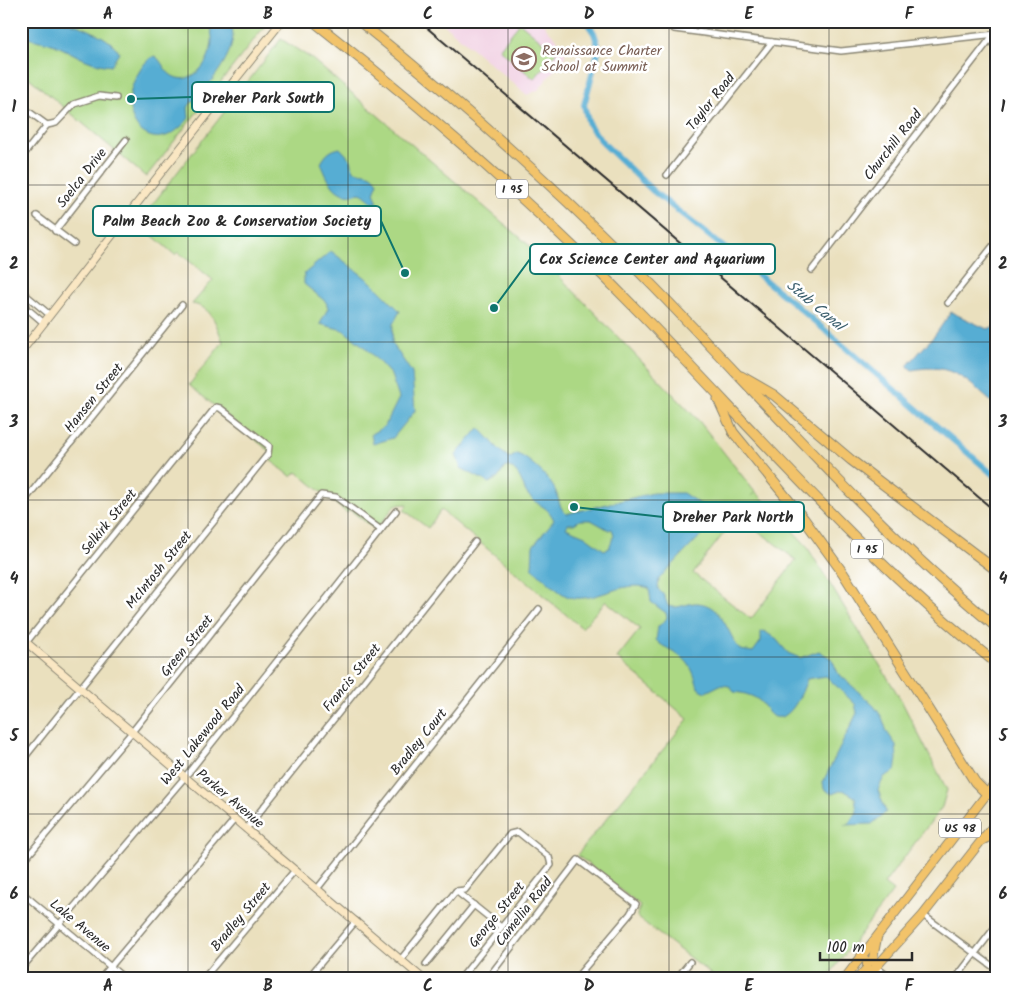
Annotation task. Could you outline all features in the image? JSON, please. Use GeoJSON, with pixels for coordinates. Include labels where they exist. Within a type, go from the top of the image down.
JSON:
{"type":"FeatureCollection","features":[{"type":"Feature","properties":{"kind":"highway","name":"I 95"},"geometry":{"type":"LineString","coordinates":[[313,21],[432,118],[510,187],[608,280],[886,568],[996,663]]}},
{"type":"Feature","properties":{"kind":"highway","name":"I 95"},"geometry":{"type":"LineString","coordinates":[[358,21],[438,87],[546,182],[648,281],[906,548],[996,627]]}},
{"type":"Feature","properties":{"kind":"highway"},"geometry":{"type":"LineString","coordinates":[[734,372],[774,395],[851,460],[996,570]]}},
{"type":"Feature","properties":{"kind":"highway"},"geometry":{"type":"LineString","coordinates":[[715,392],[733,432],[831,554],[975,782],[991,795]]}},
{"type":"Feature","properties":{"kind":"highway"},"geometry":{"type":"LineString","coordinates":[[982,840],[996,833]]}},
{"type":"Feature","properties":{"kind":"main road","name":"US 98"},"geometry":{"type":"LineString","coordinates":[[845,978],[879,932],[991,795],[996,782]]}},
{"type":"Feature","properties":{"kind":"main road","name":"US 98"},"geometry":{"type":"LineString","coordinates":[[866,978],[923,915],[996,822]]}},
{"type":"Feature","properties":{"kind":"main road"},"geometry":{"type":"LineString","coordinates":[[876,967],[873,958],[879,932]]}},
{"type":"Feature","properties":{"kind":"main road"},"geometry":{"type":"LineString","coordinates":[[858,978],[867,968],[867,961],[861,956]]}},
{"type":"Feature","properties":{"kind":"street"},"geometry":{"type":"LineString","coordinates":[[21,352],[282,21]]}},
{"type":"Feature","properties":{"kind":"street"},"geometry":{"type":"LineString","coordinates":[[664,21],[674,30],[841,51],[995,34]]}},
{"type":"Feature","properties":{"kind":"street","name":"Churchill Road"},"geometry":{"type":"LineString","coordinates":[[812,270],[995,34]]}},
{"type":"Feature","properties":{"kind":"street","name":"Taylor Road"},"geometry":{"type":"LineString","coordinates":[[667,175],[772,42]]}},
{"type":"Feature","properties":{"kind":"street"},"geometry":{"type":"LineString","coordinates":[[21,158],[47,125],[56,123],[71,106],[82,100],[99,96],[116,98]]}},
{"type":"Feature","properties":{"kind":"street"},"geometry":{"type":"LineString","coordinates":[[21,106],[47,125]]}},
{"type":"Feature","properties":{"kind":"street","name":"Soelca Drive"},"geometry":{"type":"LineString","coordinates":[[55,231],[126,140]]}},
{"type":"Feature","properties":{"kind":"street"},"geometry":{"type":"LineString","coordinates":[[37,216],[74,244]]}},
{"type":"Feature","properties":{"kind":"street"},"geometry":{"type":"LineString","coordinates":[[948,303],[996,242]]}},
{"type":"Feature","properties":{"kind":"street"},"geometry":{"type":"LineString","coordinates":[[22,296],[50,315]]}},
{"type":"Feature","properties":{"kind":"street"},"geometry":{"type":"LineString","coordinates":[[22,296],[24,310],[44,323]]}},
{"type":"Feature","properties":{"kind":"street","name":"Hansen Street"},"geometry":{"type":"LineString","coordinates":[[21,506],[182,305]]}},
{"type":"Feature","properties":{"kind":"street","name":"McIntosh Street"},"geometry":{"type":"LineString","coordinates":[[21,762],[269,452],[269,446],[220,408],[214,409]]}},
{"type":"Feature","properties":{"kind":"street","name":"Selkirk Street"},"geometry":{"type":"LineString","coordinates":[[21,650],[24,641],[214,409]]}},
{"type":"Feature","properties":{"kind":"street","name":"Green Street"},"geometry":{"type":"LineString","coordinates":[[21,864],[132,732],[321,495],[336,497],[381,530]]}},
{"type":"Feature","properties":{"kind":"street","name":"West Lakewood Road"},"geometry":{"type":"LineString","coordinates":[[21,969],[185,777],[396,511]]}},
{"type":"Feature","properties":{"kind":"street","name":"Francis Street"},"geometry":{"type":"LineString","coordinates":[[246,829],[475,542]]}},
{"type":"Feature","properties":{"kind":"street","name":"Bradley Court"},"geometry":{"type":"LineString","coordinates":[[317,889],[539,609]]}},
{"type":"Feature","properties":{"kind":"street","name":"Parker Avenue"},"geometry":{"type":"LineString","coordinates":[[24,641],[356,921],[401,960],[413,975],[422,978]]}},
{"type":"Feature","properties":{"kind":"street"},"geometry":{"type":"LineString","coordinates":[[101,978],[235,819]]}},
{"type":"Feature","properties":{"kind":"street","name":"George Street"},"geometry":{"type":"LineString","coordinates":[[456,891],[465,890],[510,834],[518,832],[549,857],[551,865],[461,978]]}},
{"type":"Feature","properties":{"kind":"street","name":"Camellia Road"},"geometry":{"type":"LineString","coordinates":[[488,978],[578,860],[636,904],[630,914],[576,978]]}},
{"type":"Feature","properties":{"kind":"street","name":"Bradley Street"},"geometry":{"type":"LineString","coordinates":[[204,978],[295,870]]}},
{"type":"Feature","properties":{"kind":"street"},"geometry":{"type":"LineString","coordinates":[[401,960],[456,891],[501,928]]}},
{"type":"Feature","properties":{"kind":"street","name":"Lake Avenue"},"geometry":{"type":"LineString","coordinates":[[21,892],[124,978]]}},
{"type":"Feature","properties":{"kind":"street"},"geometry":{"type":"LineString","coordinates":[[426,964],[474,905]]}},
{"type":"Feature","properties":{"kind":"street"},"geometry":{"type":"LineString","coordinates":[[923,915],[996,969]]}},
{"type":"Feature","properties":{"kind":"street"},"geometry":{"type":"LineString","coordinates":[[308,978],[356,921]]}},
{"type":"Feature","properties":{"kind":"street"},"geometry":{"type":"LineString","coordinates":[[956,978],[996,926]]}},
{"type":"Feature","properties":{"kind":"street"},"geometry":{"type":"LineString","coordinates":[[677,978],[690,962]]}},
{"type":"Feature","properties":{"kind":"street"},"geometry":{"type":"LineString","coordinates":[[876,967],[890,978]]}},
{"type":"Feature","properties":{"kind":"shaded area","name":"Renaissance Charter School at Summit"},"geometry":{"type":"Polygon","coordinates":[[[440,21],[540,21],[565,48],[565,57],[538,90],[527,95],[440,21]]]}},
{"type":"Feature","properties":{"kind":"green space"},"geometry":{"type":"Polygon","coordinates":[[[21,21],[255,21],[264,27],[146,177],[21,71],[21,21]]]}},
{"type":"Feature","properties":{"kind":"green space"},"geometry":{"type":"Polygon","coordinates":[[[520,23],[556,53],[534,79],[499,49],[520,23]]]}},
{"type":"Feature","properties":{"kind":"green space"},"geometry":{"type":"Polygon","coordinates":[[[281,39],[312,59],[530,246],[699,421],[755,492],[752,496],[756,492],[806,545],[900,698],[947,790],[942,807],[884,884],[893,891],[827,978],[716,978],[637,917],[640,906],[577,855],[688,719],[617,658],[640,629],[606,601],[582,628],[441,510],[428,528],[404,510],[408,504],[395,505],[376,530],[350,510],[347,513],[297,472],[292,477],[270,460],[273,454],[189,385],[223,342],[216,323],[209,313],[205,309],[192,304],[213,280],[178,252],[175,255],[138,223],[281,39]],[[738,515],[693,573],[751,619],[796,560],[738,515]]]}},
{"type":"Feature","properties":{"kind":"water"},"geometry":{"type":"Polygon","coordinates":[[[21,21],[61,21],[76,25],[94,32],[110,42],[119,53],[111,66],[95,63],[55,45],[28,38],[21,21]]]}},
{"type":"Feature","properties":{"kind":"water"},"geometry":{"type":"Polygon","coordinates":[[[204,21],[228,21],[232,30],[229,53],[214,77],[190,104],[188,108],[189,118],[175,132],[161,137],[149,136],[139,129],[132,118],[130,104],[132,88],[139,72],[150,58],[155,56],[169,74],[177,78],[187,78],[195,74],[203,66],[211,47],[212,36],[210,27],[204,21]]]}},
{"type":"Feature","properties":{"kind":"water"},"geometry":{"type":"Polygon","coordinates":[[[340,148],[351,160],[353,170],[370,174],[378,182],[374,193],[378,202],[373,203],[361,193],[350,195],[340,193],[333,186],[321,163],[329,153],[340,148]]]}},
{"type":"Feature","properties":{"kind":"water"},"geometry":{"type":"Polygon","coordinates":[[[331,251],[371,282],[400,311],[393,324],[392,343],[412,373],[415,411],[393,438],[373,444],[371,434],[385,426],[399,398],[391,375],[367,349],[343,330],[320,324],[328,308],[326,302],[304,284],[304,274],[331,251]]]}},
{"type":"Feature","properties":{"kind":"water"},"geometry":{"type":"Polygon","coordinates":[[[951,312],[987,329],[996,326],[996,406],[958,375],[938,369],[912,370],[907,366],[935,335],[951,312]]]}},
{"type":"Feature","properties":{"kind":"water"},"geometry":{"type":"Polygon","coordinates":[[[479,428],[510,458],[517,454],[522,456],[539,470],[553,487],[566,514],[653,493],[683,493],[709,510],[711,518],[708,528],[659,579],[658,589],[664,595],[668,606],[676,607],[698,603],[713,609],[724,622],[740,650],[753,652],[761,641],[761,632],[764,631],[776,639],[788,653],[800,658],[819,651],[832,659],[838,673],[874,706],[882,717],[887,732],[896,745],[897,759],[895,771],[884,777],[878,790],[886,812],[872,824],[844,825],[850,823],[857,812],[855,797],[843,790],[832,794],[824,789],[823,782],[857,713],[855,704],[826,676],[807,679],[794,706],[784,716],[778,717],[771,715],[755,697],[734,692],[729,686],[720,685],[706,692],[698,688],[694,674],[687,662],[656,640],[658,627],[667,618],[666,613],[651,602],[649,588],[629,587],[579,598],[569,597],[560,592],[532,568],[533,546],[554,520],[551,515],[529,496],[518,475],[510,467],[505,467],[498,478],[489,483],[461,468],[456,455],[479,428]],[[580,520],[574,524],[568,524],[566,528],[585,536],[604,550],[609,548],[614,535],[612,529],[609,530],[591,520],[580,520]]]}},
{"type":"Feature","properties":{"kind":"waterway","name":"Stub Canal"},"geometry":{"type":"LineString","coordinates":[[586,21],[594,33],[599,48],[584,105],[589,125],[604,144],[653,191],[791,301],[996,477]]}},
{"type":"Feature","properties":{"kind":"railway"},"geometry":{"type":"LineString","coordinates":[[419,21],[996,512]]}},
{"type":"Feature","properties":{"kind":"place","name":"Renaissance Charter School at Summit"},"geometry":{"type":"Point","coordinates":[524,59]}},
{"type":"Feature","properties":{"kind":"place","name":"Dreher Park South"},"geometry":{"type":"Point","coordinates":[131,99]}},
{"type":"Feature","properties":{"kind":"place","name":"Palm Beach Zoo & Conservation Society"},"geometry":{"type":"Point","coordinates":[405,273]}},
{"type":"Feature","properties":{"kind":"place","name":"Cox Science Center and Aquarium"},"geometry":{"type":"Point","coordinates":[494,308]}},
{"type":"Feature","properties":{"kind":"place","name":"Dreher Park North"},"geometry":{"type":"Point","coordinates":[574,507]}}]}
